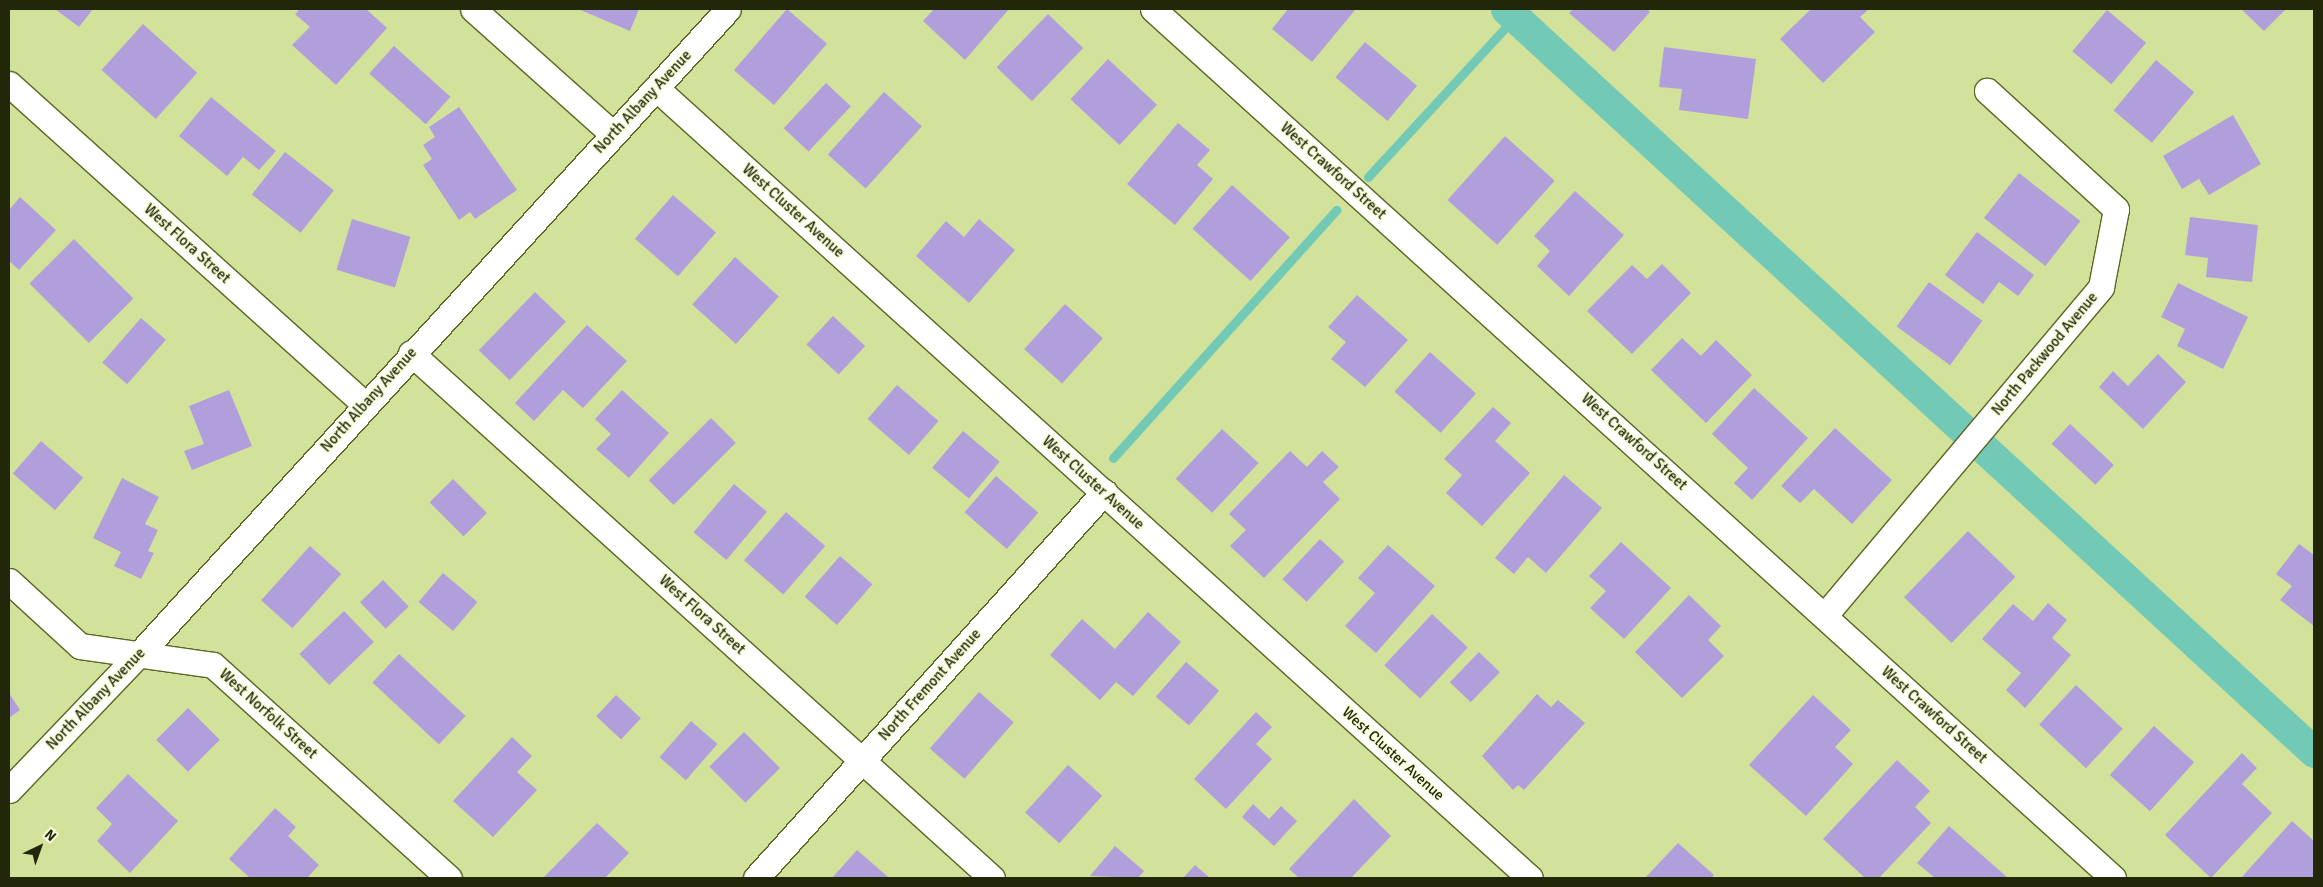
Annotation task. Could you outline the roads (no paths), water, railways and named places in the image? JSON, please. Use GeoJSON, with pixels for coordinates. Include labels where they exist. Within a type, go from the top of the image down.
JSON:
{"type":"FeatureCollection","features":[{"type":"Feature","properties":{"kind":"street"},"geometry":{"type":"LineString","coordinates":[[473,9],[612,134]]}},
{"type":"Feature","properties":{"kind":"street","name":"North Albany Avenue"},"geometry":{"type":"LineString","coordinates":[[9,790],[142,651],[364,404],[728,9]]}},
{"type":"Feature","properties":{"kind":"street","name":"West Crawford Street"},"geometry":{"type":"LineString","coordinates":[[1153,9],[1825,615],[2113,878]]}},
{"type":"Feature","properties":{"kind":"street","name":"West Flora Street"},"geometry":{"type":"LineString","coordinates":[[9,84],[364,404]]}},
{"type":"Feature","properties":{"kind":"street","name":"West Cluster Avenue"},"geometry":{"type":"LineString","coordinates":[[656,88],[1530,878]]}},
{"type":"Feature","properties":{"kind":"street","name":"North Packwood Avenue"},"geometry":{"type":"LineString","coordinates":[[1825,615],[2100,287],[2116,209],[1987,91]]}},
{"type":"Feature","properties":{"kind":"street","name":"West Flora Street"},"geometry":{"type":"LineString","coordinates":[[411,353],[992,878]]}},
{"type":"Feature","properties":{"kind":"street","name":"North Fremont Avenue"},"geometry":{"type":"LineString","coordinates":[[756,878],[1104,492]]}},
{"type":"Feature","properties":{"kind":"street","name":"West Norfolk Street"},"geometry":{"type":"LineString","coordinates":[[9,581],[80,646],[142,651],[213,665],[450,878]]}},
{"type":"Feature","properties":{"kind":"waterway"},"geometry":{"type":"LineString","coordinates":[[1506,9],[2314,752]]}},
{"type":"Feature","properties":{"kind":"waterway"},"geometry":{"type":"LineString","coordinates":[[1368,177],[1515,17]]}},
{"type":"Feature","properties":{"kind":"waterway"},"geometry":{"type":"LineString","coordinates":[[1113,458],[1336,210]]}}]}
